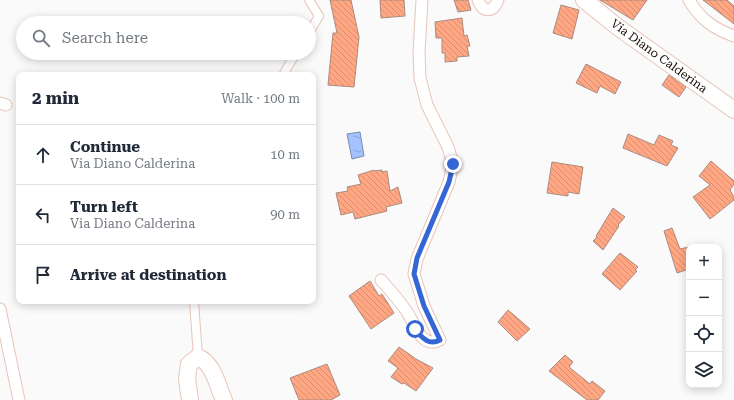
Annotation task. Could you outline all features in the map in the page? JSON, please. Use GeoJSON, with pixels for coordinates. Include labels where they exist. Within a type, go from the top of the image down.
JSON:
{"type":"FeatureCollection","features":[{"type":"Feature","properties":{"kind":"main road","name":"Via Diano Calderina"},"geometry":{"type":"LineString","coordinates":[[584,0],[619,28],[734,110]]}},
{"type":"Feature","properties":{"kind":"main road"},"geometry":{"type":"LineString","coordinates":[[190,400],[187,379],[189,364],[198,357],[206,360],[224,400]]}},
{"type":"Feature","properties":{"kind":"street"},"geometry":{"type":"LineString","coordinates":[[309,0],[319,16],[316,21]]}},
{"type":"Feature","properties":{"kind":"street"},"geometry":{"type":"LineString","coordinates":[[381,280],[409,314],[415,329],[420,335],[429,342],[435,343],[440,340],[424,306],[414,274],[417,258],[449,182],[453,164],[448,147],[427,105],[420,78],[419,52],[422,0]]}},
{"type":"Feature","properties":{"kind":"street"},"geometry":{"type":"LineString","coordinates":[[478,0],[480,4],[489,10],[494,8],[498,0]]}},
{"type":"Feature","properties":{"kind":"street"},"geometry":{"type":"LineString","coordinates":[[689,0],[707,23],[720,31],[734,36]]}},
{"type":"Feature","properties":{"kind":"street"},"geometry":{"type":"LineString","coordinates":[[285,72],[292,60]]}},
{"type":"Feature","properties":{"kind":"street"},"geometry":{"type":"LineString","coordinates":[[194,304],[198,357]]}},
{"type":"Feature","properties":{"kind":"street"},"geometry":{"type":"LineString","coordinates":[[0,309],[19,400]]}},
{"type":"Feature","properties":{"kind":"water"},"geometry":{"type":"Polygon","coordinates":[[[360,132],[364,156],[352,159],[347,134],[360,132]]]}},
{"type":"Feature","properties":{"kind":"building"},"geometry":{"type":"Polygon","coordinates":[[[330,0],[351,0],[359,37],[354,87],[328,85],[333,33],[337,33],[330,0]]]}},
{"type":"Feature","properties":{"kind":"building"},"geometry":{"type":"Polygon","coordinates":[[[380,0],[404,0],[405,16],[381,18],[380,0]]]}},
{"type":"Feature","properties":{"kind":"building"},"geometry":{"type":"Polygon","coordinates":[[[454,0],[468,0],[471,10],[458,12],[454,0]]]}},
{"type":"Feature","properties":{"kind":"building"},"geometry":{"type":"Polygon","coordinates":[[[600,0],[647,0],[633,20],[600,0]]]}},
{"type":"Feature","properties":{"kind":"building"},"geometry":{"type":"Polygon","coordinates":[[[703,0],[727,0],[734,6],[734,24],[703,0]]]}},
{"type":"Feature","properties":{"kind":"building"},"geometry":{"type":"Polygon","coordinates":[[[561,5],[579,10],[572,39],[553,33],[561,5]]]}},
{"type":"Feature","properties":{"kind":"building"},"geometry":{"type":"Polygon","coordinates":[[[462,18],[464,36],[467,35],[470,46],[467,46],[469,56],[457,57],[457,61],[445,62],[445,53],[442,53],[442,38],[436,38],[435,22],[462,18]]]}},
{"type":"Feature","properties":{"kind":"building"},"geometry":{"type":"Polygon","coordinates":[[[586,64],[621,82],[615,94],[600,86],[597,93],[576,83],[586,64]]]}},
{"type":"Feature","properties":{"kind":"building"},"geometry":{"type":"Polygon","coordinates":[[[669,75],[686,87],[679,97],[662,85],[669,75]]]}},
{"type":"Feature","properties":{"kind":"building"},"geometry":{"type":"Polygon","coordinates":[[[628,134],[654,145],[659,135],[673,141],[671,145],[678,148],[667,166],[623,148],[628,134]]]}},
{"type":"Feature","properties":{"kind":"building"},"geometry":{"type":"Polygon","coordinates":[[[711,161],[734,181],[734,184],[730,190],[734,200],[710,219],[693,197],[710,185],[699,176],[711,161]]]}},
{"type":"Feature","properties":{"kind":"building"},"geometry":{"type":"Polygon","coordinates":[[[552,162],[583,167],[579,194],[568,192],[568,196],[547,193],[552,162]]]}},
{"type":"Feature","properties":{"kind":"building"},"geometry":{"type":"Polygon","coordinates":[[[374,170],[382,170],[382,172],[387,171],[390,191],[398,187],[402,203],[386,207],[387,211],[355,219],[353,212],[341,215],[336,193],[348,191],[347,187],[361,184],[358,175],[374,170]]]}},
{"type":"Feature","properties":{"kind":"building"},"geometry":{"type":"Polygon","coordinates":[[[613,208],[625,217],[618,225],[619,226],[603,250],[593,241],[597,237],[596,236],[613,208]]]}},
{"type":"Feature","properties":{"kind":"building"},"geometry":{"type":"Polygon","coordinates":[[[672,228],[680,249],[686,248],[686,270],[677,273],[664,231],[672,228]]]}},
{"type":"Feature","properties":{"kind":"building"},"geometry":{"type":"Polygon","coordinates":[[[620,253],[638,267],[635,270],[637,271],[620,290],[602,274],[620,253]]]}},
{"type":"Feature","properties":{"kind":"building"},"geometry":{"type":"Polygon","coordinates":[[[370,281],[379,296],[382,294],[394,313],[371,329],[349,296],[370,281]]]}},
{"type":"Feature","properties":{"kind":"building"},"geometry":{"type":"Polygon","coordinates":[[[508,310],[530,329],[517,341],[498,322],[508,310]]]}},
{"type":"Feature","properties":{"kind":"building"},"geometry":{"type":"Polygon","coordinates":[[[399,347],[416,359],[433,368],[416,391],[391,377],[398,368],[388,361],[399,347]]]}},
{"type":"Feature","properties":{"kind":"building"},"geometry":{"type":"Polygon","coordinates":[[[565,355],[573,362],[569,367],[590,384],[592,381],[605,391],[598,400],[587,400],[549,371],[565,355]]]}},
{"type":"Feature","properties":{"kind":"building"},"geometry":{"type":"Polygon","coordinates":[[[327,364],[340,395],[331,400],[299,400],[290,378],[327,364]]]}},
{"type":"Feature","properties":{"kind":"route"},"geometry":{"type":"LineString","coordinates":[[415,329],[429,342],[435,343],[440,340],[435,326],[424,306],[414,274],[417,258],[449,182],[453,164]]}}]}
